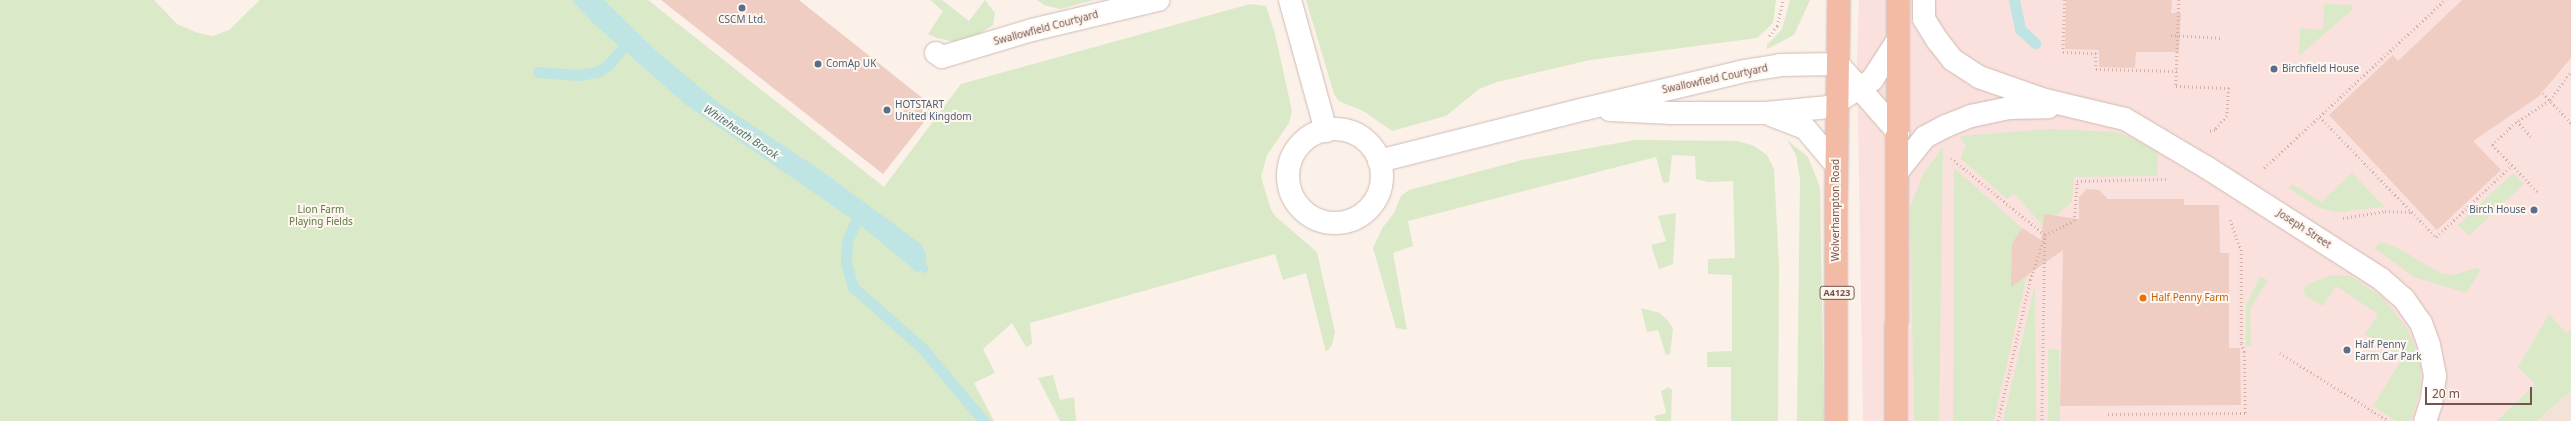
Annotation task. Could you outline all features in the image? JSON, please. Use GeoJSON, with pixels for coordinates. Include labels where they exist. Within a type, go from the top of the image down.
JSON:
{"type":"FeatureCollection","features":[{"type":"Feature","properties":{"kind":"highway","name":"Wolverhampton Road"},"geometry":{"type":"LineString","coordinates":[[1836,421],[1836,164],[1839,0]]}},
{"type":"Feature","properties":{"kind":"highway"},"geometry":{"type":"LineString","coordinates":[[1896,421],[1898,0]]}},
{"type":"Feature","properties":{"kind":"street","name":"Swallowfield Courtyard"},"geometry":{"type":"LineString","coordinates":[[936,53],[942,58],[1032,30],[1158,0]]}},
{"type":"Feature","properties":{"kind":"street"},"geometry":{"type":"LineString","coordinates":[[1290,0],[1326,131]]}},
{"type":"Feature","properties":{"kind":"street"},"geometry":{"type":"LineString","coordinates":[[1924,0],[1924,19],[1953,60],[1979,77],[2038,98],[2083,109]]}},
{"type":"Feature","properties":{"kind":"street","name":"Swallowfield Courtyard"},"geometry":{"type":"LineString","coordinates":[[1585,109],[1672,113],[1766,113],[1829,107],[1872,80],[1898,40]]}},
{"type":"Feature","properties":{"kind":"street","name":"Swallowfield Courtyard"},"geometry":{"type":"LineString","coordinates":[[1379,161],[1744,71],[1780,65],[1838,64]]}},
{"type":"Feature","properties":{"kind":"street"},"geometry":{"type":"LineString","coordinates":[[1838,64],[1898,132]]}},
{"type":"Feature","properties":{"kind":"street"},"geometry":{"type":"LineString","coordinates":[[1897,172],[1925,137],[1971,116],[2009,108],[2044,106],[2083,109]]}},
{"type":"Feature","properties":{"kind":"street","name":"Joseph Street"},"geometry":{"type":"LineString","coordinates":[[2083,109],[2125,119],[2161,138],[2381,279],[2404,299],[2421,323],[2429,345],[2435,376],[2425,421]]}},
{"type":"Feature","properties":{"kind":"street","name":"Swallowfield Courtyard"},"geometry":{"type":"LineString","coordinates":[[1766,113],[1805,128],[1836,164]]}},
{"type":"Feature","properties":{"kind":"street"},"geometry":{"type":"LineString","coordinates":[[1326,131],[1349,131],[1360,137],[1370,146],[1379,161],[1381,184],[1377,196],[1368,209],[1355,218],[1340,223],[1324,222],[1310,216],[1298,206],[1290,192],[1288,176],[1290,160],[1298,147],[1310,136],[1326,131]]}},
{"type":"Feature","properties":{"kind":"path"},"geometry":{"type":"LineString","coordinates":[[1764,40],[1777,26],[1783,0]]}},
{"type":"Feature","properties":{"kind":"path"},"geometry":{"type":"LineString","coordinates":[[2065,0],[2063,52],[2096,53],[2096,69],[2177,71]]}},
{"type":"Feature","properties":{"kind":"path"},"geometry":{"type":"LineString","coordinates":[[2179,0],[2176,86],[2228,88],[2227,116],[2215,130],[2200,131]]}},
{"type":"Feature","properties":{"kind":"path"},"geometry":{"type":"LineString","coordinates":[[2258,174],[2445,0]]}},
{"type":"Feature","properties":{"kind":"path"},"geometry":{"type":"LineString","coordinates":[[2171,35],[2222,38]]}},
{"type":"Feature","properties":{"kind":"path"},"geometry":{"type":"LineString","coordinates":[[2537,192],[2492,145],[2517,121],[2550,100],[2571,71]]}},
{"type":"Feature","properties":{"kind":"path"},"geometry":{"type":"LineString","coordinates":[[2543,92],[2571,122]]}},
{"type":"Feature","properties":{"kind":"path"},"geometry":{"type":"LineString","coordinates":[[2320,116],[2436,237],[2511,166]]}},
{"type":"Feature","properties":{"kind":"path"},"geometry":{"type":"LineString","coordinates":[[2517,121],[2533,139]]}},
{"type":"Feature","properties":{"kind":"path"},"geometry":{"type":"LineString","coordinates":[[1947,155],[2045,235]]}},
{"type":"Feature","properties":{"kind":"path"},"geometry":{"type":"LineString","coordinates":[[1998,421],[2030,280],[2045,235],[2074,222],[2077,181],[2173,179]]}},
{"type":"Feature","properties":{"kind":"path"},"geometry":{"type":"LineString","coordinates":[[2340,218],[2385,211],[2412,212]]}},
{"type":"Feature","properties":{"kind":"path"},"geometry":{"type":"LineString","coordinates":[[2108,414],[2245,414],[2244,352],[2241,343],[2241,251],[2228,215]]}},
{"type":"Feature","properties":{"kind":"path"},"geometry":{"type":"LineString","coordinates":[[2042,421],[2045,235]]}},
{"type":"Feature","properties":{"kind":"path"},"geometry":{"type":"LineString","coordinates":[[2280,353],[2389,421]]}},
{"type":"Feature","properties":{"kind":"shaded area"},"geometry":{"type":"Polygon","coordinates":[[[1859,0],[2571,0],[2571,391],[2537,421],[1863,421],[1857,58],[1859,0]]]}},
{"type":"Feature","properties":{"kind":"shaded area"},"geometry":{"type":"Polygon","coordinates":[[[2571,391],[2571,421],[2537,421],[2559,402],[2571,391]]]}},
{"type":"Feature","properties":{"kind":"green space","name":"Lion Farm Playing Fields"},"geometry":{"type":"Polygon","coordinates":[[[0,0],[154,0],[177,24],[198,33],[213,36],[229,30],[260,0],[648,0],[884,187],[961,84],[1250,4],[1266,6],[1275,34],[1292,111],[1289,123],[1267,155],[1261,177],[1271,210],[1276,217],[1317,252],[1335,332],[1332,345],[1326,352],[1306,273],[1283,280],[1275,254],[1030,323],[1032,344],[1026,347],[1012,323],[983,349],[995,373],[974,383],[994,421],[0,421],[0,0]]]}},
{"type":"Feature","properties":{"kind":"green space"},"geometry":{"type":"Polygon","coordinates":[[[930,0],[942,0],[969,21],[985,0],[995,13],[993,25],[979,34],[955,42],[937,38],[928,34],[943,11],[930,0]]]}},
{"type":"Feature","properties":{"kind":"green space"},"geometry":{"type":"Polygon","coordinates":[[[1037,0],[1094,0],[1060,9],[1044,5],[1037,0]]]}},
{"type":"Feature","properties":{"kind":"green space"},"geometry":{"type":"Polygon","coordinates":[[[1306,0],[1776,0],[1773,23],[1757,38],[1590,60],[1497,82],[1479,89],[1446,116],[1392,131],[1365,112],[1339,101],[1334,94],[1306,0]]]}},
{"type":"Feature","properties":{"kind":"green space"},"geometry":{"type":"Polygon","coordinates":[[[1790,0],[1810,0],[1794,35],[1767,49],[1767,45],[1782,29],[1790,0]]]}},
{"type":"Feature","properties":{"kind":"green space"},"geometry":{"type":"Polygon","coordinates":[[[2324,4],[2353,5],[2352,10],[2299,56],[2300,28],[2323,30],[2324,4]]]}},
{"type":"Feature","properties":{"kind":"green space"},"geometry":{"type":"Polygon","coordinates":[[[2051,129],[2117,132],[2140,142],[2158,153],[2157,176],[2074,177],[2072,202],[2043,226],[2014,193],[2007,199],[1960,158],[1966,146],[1960,136],[2051,129]]]}},
{"type":"Feature","properties":{"kind":"green space"},"geometry":{"type":"Polygon","coordinates":[[[1635,140],[1738,141],[1754,146],[1767,155],[1774,169],[1779,266],[1778,421],[1731,421],[1731,367],[1707,367],[1707,352],[1732,351],[1732,275],[1708,274],[1708,259],[1735,258],[1733,181],[1708,182],[1696,179],[1695,156],[1672,155],[1669,182],[1663,183],[1656,157],[1408,221],[1413,246],[1393,253],[1407,330],[1396,328],[1373,248],[1383,227],[1394,213],[1401,196],[1409,190],[1522,160],[1635,140]]]}},
{"type":"Feature","properties":{"kind":"green space"},"geometry":{"type":"Polygon","coordinates":[[[1787,140],[1808,157],[1820,187],[1824,421],[1797,421],[1800,179],[1796,155],[1787,140]]]}},
{"type":"Feature","properties":{"kind":"green space"},"geometry":{"type":"Polygon","coordinates":[[[1943,147],[1939,421],[1914,421],[1910,208],[1922,176],[1943,147]]]}},
{"type":"Feature","properties":{"kind":"green space"},"geometry":{"type":"Polygon","coordinates":[[[1954,168],[2022,228],[2027,275],[1994,421],[1953,421],[1954,168]]]}},
{"type":"Feature","properties":{"kind":"green space"},"geometry":{"type":"Polygon","coordinates":[[[2352,173],[2385,207],[2337,212],[2319,208],[2288,188],[2292,184],[2321,202],[2352,173]]]}},
{"type":"Feature","properties":{"kind":"green space"},"geometry":{"type":"Polygon","coordinates":[[[2513,173],[2524,184],[2469,236],[2458,225],[2513,173]]]}},
{"type":"Feature","properties":{"kind":"green space"},"geometry":{"type":"Polygon","coordinates":[[[1676,213],[1673,264],[1659,269],[1651,245],[1666,241],[1658,216],[1676,213]]]}},
{"type":"Feature","properties":{"kind":"green space"},"geometry":{"type":"Polygon","coordinates":[[[2381,242],[2398,248],[2440,273],[2454,275],[2476,268],[2481,270],[2466,293],[2414,277],[2374,248],[2381,242]]]}},
{"type":"Feature","properties":{"kind":"green space"},"geometry":{"type":"Polygon","coordinates":[[[2331,275],[2351,276],[2383,298],[2407,328],[2415,346],[2421,368],[2420,390],[2411,421],[2396,421],[2373,406],[2403,358],[2365,334],[2378,314],[2336,286],[2323,306],[2306,296],[2303,290],[2307,285],[2331,275]]]}},
{"type":"Feature","properties":{"kind":"green space"},"geometry":{"type":"Polygon","coordinates":[[[2260,277],[2268,280],[2250,309],[2251,346],[2246,346],[2246,304],[2260,277]]]}},
{"type":"Feature","properties":{"kind":"green space"},"geometry":{"type":"Polygon","coordinates":[[[2035,285],[2036,421],[2003,421],[2035,285]]]}},
{"type":"Feature","properties":{"kind":"green space"},"geometry":{"type":"Polygon","coordinates":[[[1641,308],[1660,313],[1669,322],[1673,329],[1670,354],[1666,355],[1658,330],[1647,332],[1641,308]]]}},
{"type":"Feature","properties":{"kind":"green space"},"geometry":{"type":"Polygon","coordinates":[[[2549,314],[2566,333],[2571,329],[2571,391],[2537,421],[2497,421],[2535,384],[2518,367],[2549,314]]]}},
{"type":"Feature","properties":{"kind":"green space"},"geometry":{"type":"Polygon","coordinates":[[[2048,349],[2059,350],[2060,421],[2048,421],[2048,349]]]}},
{"type":"Feature","properties":{"kind":"green space"},"geometry":{"type":"Polygon","coordinates":[[[1053,375],[1060,400],[1074,397],[1076,421],[1060,421],[1038,378],[1053,375]]]}},
{"type":"Feature","properties":{"kind":"green space"},"geometry":{"type":"Polygon","coordinates":[[[1669,387],[1672,390],[1671,421],[1656,421],[1654,416],[1666,413],[1661,391],[1669,387]]]}},
{"type":"Feature","properties":{"kind":"water"},"geometry":{"type":"Polygon","coordinates":[[[572,0],[604,0],[655,50],[720,104],[822,171],[922,245],[926,254],[926,265],[929,269],[925,274],[921,270],[918,273],[855,221],[685,104],[592,22],[572,0]]]}},
{"type":"Feature","properties":{"kind":"building"},"geometry":{"type":"Polygon","coordinates":[[[661,0],[799,0],[935,108],[883,174],[661,0]]]}},
{"type":"Feature","properties":{"kind":"building"},"geometry":{"type":"Polygon","coordinates":[[[2066,0],[2172,0],[2171,13],[2181,13],[2179,52],[2136,52],[2135,68],[2099,67],[2099,50],[2065,49],[2066,0]]]}},
{"type":"Feature","properties":{"kind":"building"},"geometry":{"type":"Polygon","coordinates":[[[2462,0],[2571,0],[2571,58],[2538,97],[2473,141],[2501,170],[2437,230],[2329,115],[2393,55],[2398,61],[2462,0]]]}},
{"type":"Feature","properties":{"kind":"building","name":"Half Penny Farm"},"geometry":{"type":"Polygon","coordinates":[[[2087,189],[2099,190],[2108,199],[2184,199],[2184,205],[2219,205],[2220,253],[2229,253],[2229,348],[2240,348],[2241,405],[2060,406],[2063,250],[2011,287],[2012,244],[2022,228],[2041,240],[2044,214],[2079,219],[2079,197],[2087,189]]]}},
{"type":"Feature","properties":{"kind":"waterway","name":"Whiteheath Brook"},"geometry":{"type":"LineString","coordinates":[[2014,0],[2020,29],[2035,43]]}},
{"type":"Feature","properties":{"kind":"waterway","name":"Whiteheath Brook"},"geometry":{"type":"LineString","coordinates":[[538,72],[578,75],[597,72],[608,65],[629,41]]}},
{"type":"Feature","properties":{"kind":"waterway","name":"Whiteheath Brook"},"geometry":{"type":"LineString","coordinates":[[860,213],[847,241],[846,263],[853,287],[922,348],[984,421]]}},
{"type":"Feature","properties":{"kind":"place","name":"CSCM Ltd."},"geometry":{"type":"Point","coordinates":[742,8]}},
{"type":"Feature","properties":{"kind":"place","name":"ComAp UK"},"geometry":{"type":"Point","coordinates":[818,64]}},
{"type":"Feature","properties":{"kind":"place","name":"Birchfield House"},"geometry":{"type":"Point","coordinates":[2274,69]}},
{"type":"Feature","properties":{"kind":"place","name":"HOTSTART United Kingdom"},"geometry":{"type":"Point","coordinates":[887,110]}},
{"type":"Feature","properties":{"kind":"place","name":"Birch House"},"geometry":{"type":"Point","coordinates":[2534,210]}},
{"type":"Feature","properties":{"kind":"place","name":"Half Penny Farm"},"geometry":{"type":"Point","coordinates":[2143,298]}},
{"type":"Feature","properties":{"kind":"place","name":"Half Penny Farm Car Park"},"geometry":{"type":"Point","coordinates":[2347,350]}}]}
